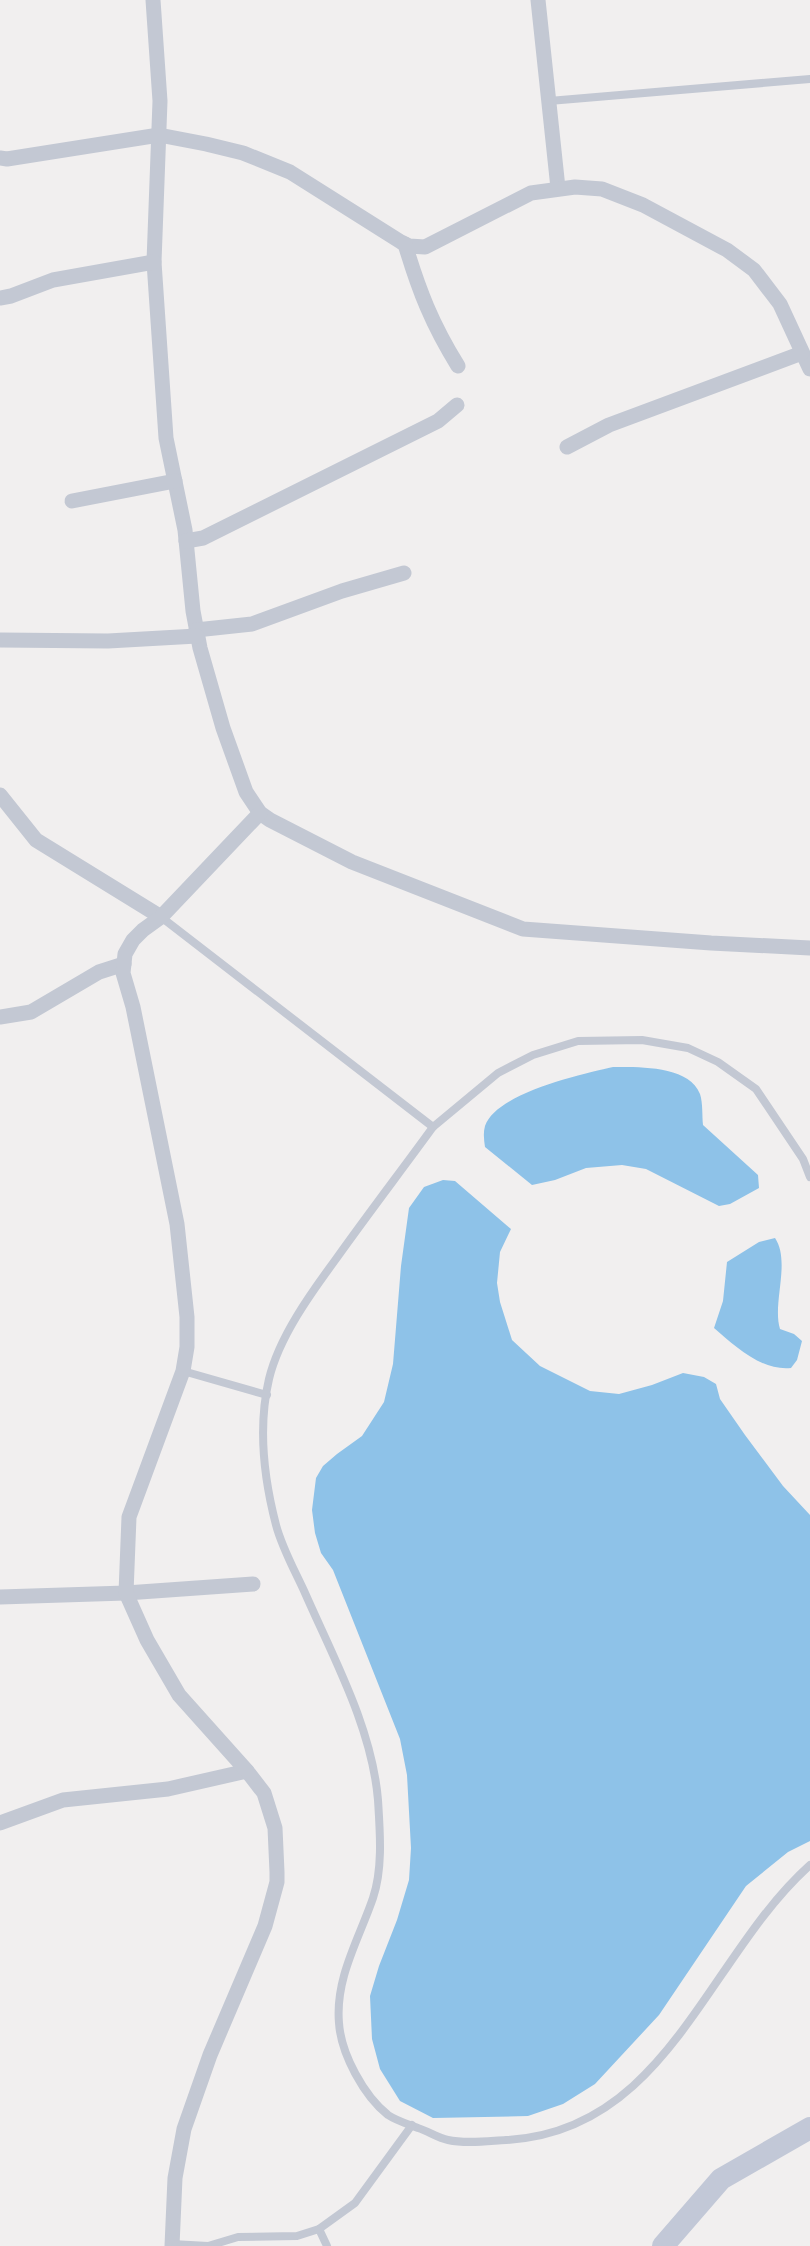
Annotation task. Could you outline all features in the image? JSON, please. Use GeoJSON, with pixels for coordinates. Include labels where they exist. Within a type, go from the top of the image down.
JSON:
{"type":"FeatureCollection","features":[{"type":"Feature","properties":{"kind":"main road"},"geometry":{"type":"LineString","coordinates":[[664,2246],[721,2179],[810,2128]]}},
{"type":"Feature","properties":{"kind":"street"},"geometry":{"type":"LineString","coordinates":[[153,0],[160,93],[154,262],[163,414],[186,541],[197,633],[234,763],[246,792],[260,813],[352,862],[522,929],[711,943],[810,948]]}},
{"type":"Feature","properties":{"kind":"street"},"geometry":{"type":"LineString","coordinates":[[538,0],[558,188]]}},
{"type":"Feature","properties":{"kind":"street"},"geometry":{"type":"LineString","coordinates":[[0,158],[7,159],[159,136],[243,153],[269,162],[290,172],[405,244],[425,246],[512,201],[531,193],[558,188],[602,189],[643,205],[727,250],[754,270],[780,304],[810,370]]}},
{"type":"Feature","properties":{"kind":"street"},"geometry":{"type":"LineString","coordinates":[[405,244],[419,291],[437,331],[458,366]]}},
{"type":"Feature","properties":{"kind":"street"},"geometry":{"type":"LineString","coordinates":[[0,298],[11,296],[53,280],[154,262]]}},
{"type":"Feature","properties":{"kind":"street"},"geometry":{"type":"LineString","coordinates":[[567,447],[609,425],[802,353]]}},
{"type":"Feature","properties":{"kind":"street"},"geometry":{"type":"LineString","coordinates":[[186,541],[202,538],[438,421],[457,405]]}},
{"type":"Feature","properties":{"kind":"street"},"geometry":{"type":"LineString","coordinates":[[72,501],[175,481]]}},
{"type":"Feature","properties":{"kind":"street"},"geometry":{"type":"LineString","coordinates":[[0,640],[108,641],[197,633],[242,627],[342,591],[404,573]]}},
{"type":"Feature","properties":{"kind":"street"},"geometry":{"type":"LineString","coordinates":[[0,795],[36,840],[161,917]]}},
{"type":"Feature","properties":{"kind":"street"},"geometry":{"type":"LineString","coordinates":[[172,2245],[174,2178],[184,2129],[210,2055],[264,1926],[277,1882],[275,1828],[264,1793],[247,1770],[179,1695],[147,1640],[126,1593],[129,1517],[183,1371],[187,1317],[182,1254],[162,1140],[133,1007],[123,973],[125,954],[133,940],[143,930],[161,917],[260,813]]}},
{"type":"Feature","properties":{"kind":"street"},"geometry":{"type":"LineString","coordinates":[[0,1017],[31,1012],[99,972],[124,964]]}},
{"type":"Feature","properties":{"kind":"street"},"geometry":{"type":"LineString","coordinates":[[0,1597],[126,1593],[253,1584]]}},
{"type":"Feature","properties":{"kind":"street"},"geometry":{"type":"LineString","coordinates":[[0,1823],[63,1800],[168,1789],[247,1770]]}},
{"type":"Feature","properties":{"kind":"lane"},"geometry":{"type":"LineString","coordinates":[[549,101],[810,79]]}},
{"type":"Feature","properties":{"kind":"lane"},"geometry":{"type":"LineString","coordinates":[[161,917],[433,1127]]}},
{"type":"Feature","properties":{"kind":"lane"},"geometry":{"type":"LineString","coordinates":[[810,1177],[803,1158],[756,1090],[718,1062],[688,1048],[642,1040],[578,1042],[533,1055],[498,1073],[433,1127],[327,1272],[290,1328],[269,1378],[263,1432],[267,1482],[277,1530],[358,1718],[376,1776],[379,1820],[379,1859],[374,1894],[341,1983],[338,2025],[349,2061],[369,2097],[392,2118],[448,2140],[487,2141],[525,2139],[560,2131],[588,2118],[618,2098],[650,2070],[700,2006],[750,1933],[790,1883],[810,1865]]}},
{"type":"Feature","properties":{"kind":"lane"},"geometry":{"type":"LineString","coordinates":[[183,1371],[267,1395]]}},
{"type":"Feature","properties":{"kind":"lane"},"geometry":{"type":"LineString","coordinates":[[172,2245],[208,2246],[238,2237],[298,2236],[319,2229],[355,2203],[412,2125]]}},
{"type":"Feature","properties":{"kind":"lane"},"geometry":{"type":"LineString","coordinates":[[319,2229],[326,2246]]}},
{"type":"Feature","properties":{"kind":"water"},"geometry":{"type":"Polygon","coordinates":[[[613,1067],[635,1067],[661,1070],[674,1073],[685,1078],[694,1085],[701,1098],[703,1125],[758,1175],[759,1188],[730,1204],[719,1206],[646,1169],[622,1165],[586,1168],[555,1180],[532,1185],[485,1147],[485,1126],[492,1114],[505,1104],[522,1095],[562,1080],[613,1067]]]}},
{"type":"Feature","properties":{"kind":"water"},"geometry":{"type":"Polygon","coordinates":[[[443,1180],[455,1181],[511,1229],[500,1252],[497,1283],[500,1302],[512,1340],[540,1366],[590,1391],[619,1394],[652,1385],[683,1373],[704,1377],[716,1384],[720,1399],[745,1435],[783,1486],[810,1515],[810,1841],[788,1852],[746,1886],[659,2015],[595,2084],[563,2104],[528,2116],[433,2118],[400,2101],[380,2069],[372,2039],[370,1996],[379,1966],[397,1920],[409,1880],[411,1848],[407,1775],[400,1739],[333,1570],[321,1553],[315,1533],[312,1510],[316,1478],[323,1466],[362,1436],[384,1402],[393,1364],[401,1266],[409,1208],[424,1187],[443,1180]]]}},
{"type":"Feature","properties":{"kind":"water"},"geometry":{"type":"Polygon","coordinates":[[[775,1238],[779,1248],[782,1270],[778,1307],[780,1329],[794,1334],[802,1341],[797,1360],[791,1368],[769,1366],[749,1356],[714,1328],[723,1301],[727,1262],[759,1242],[775,1238]]]}}]}
